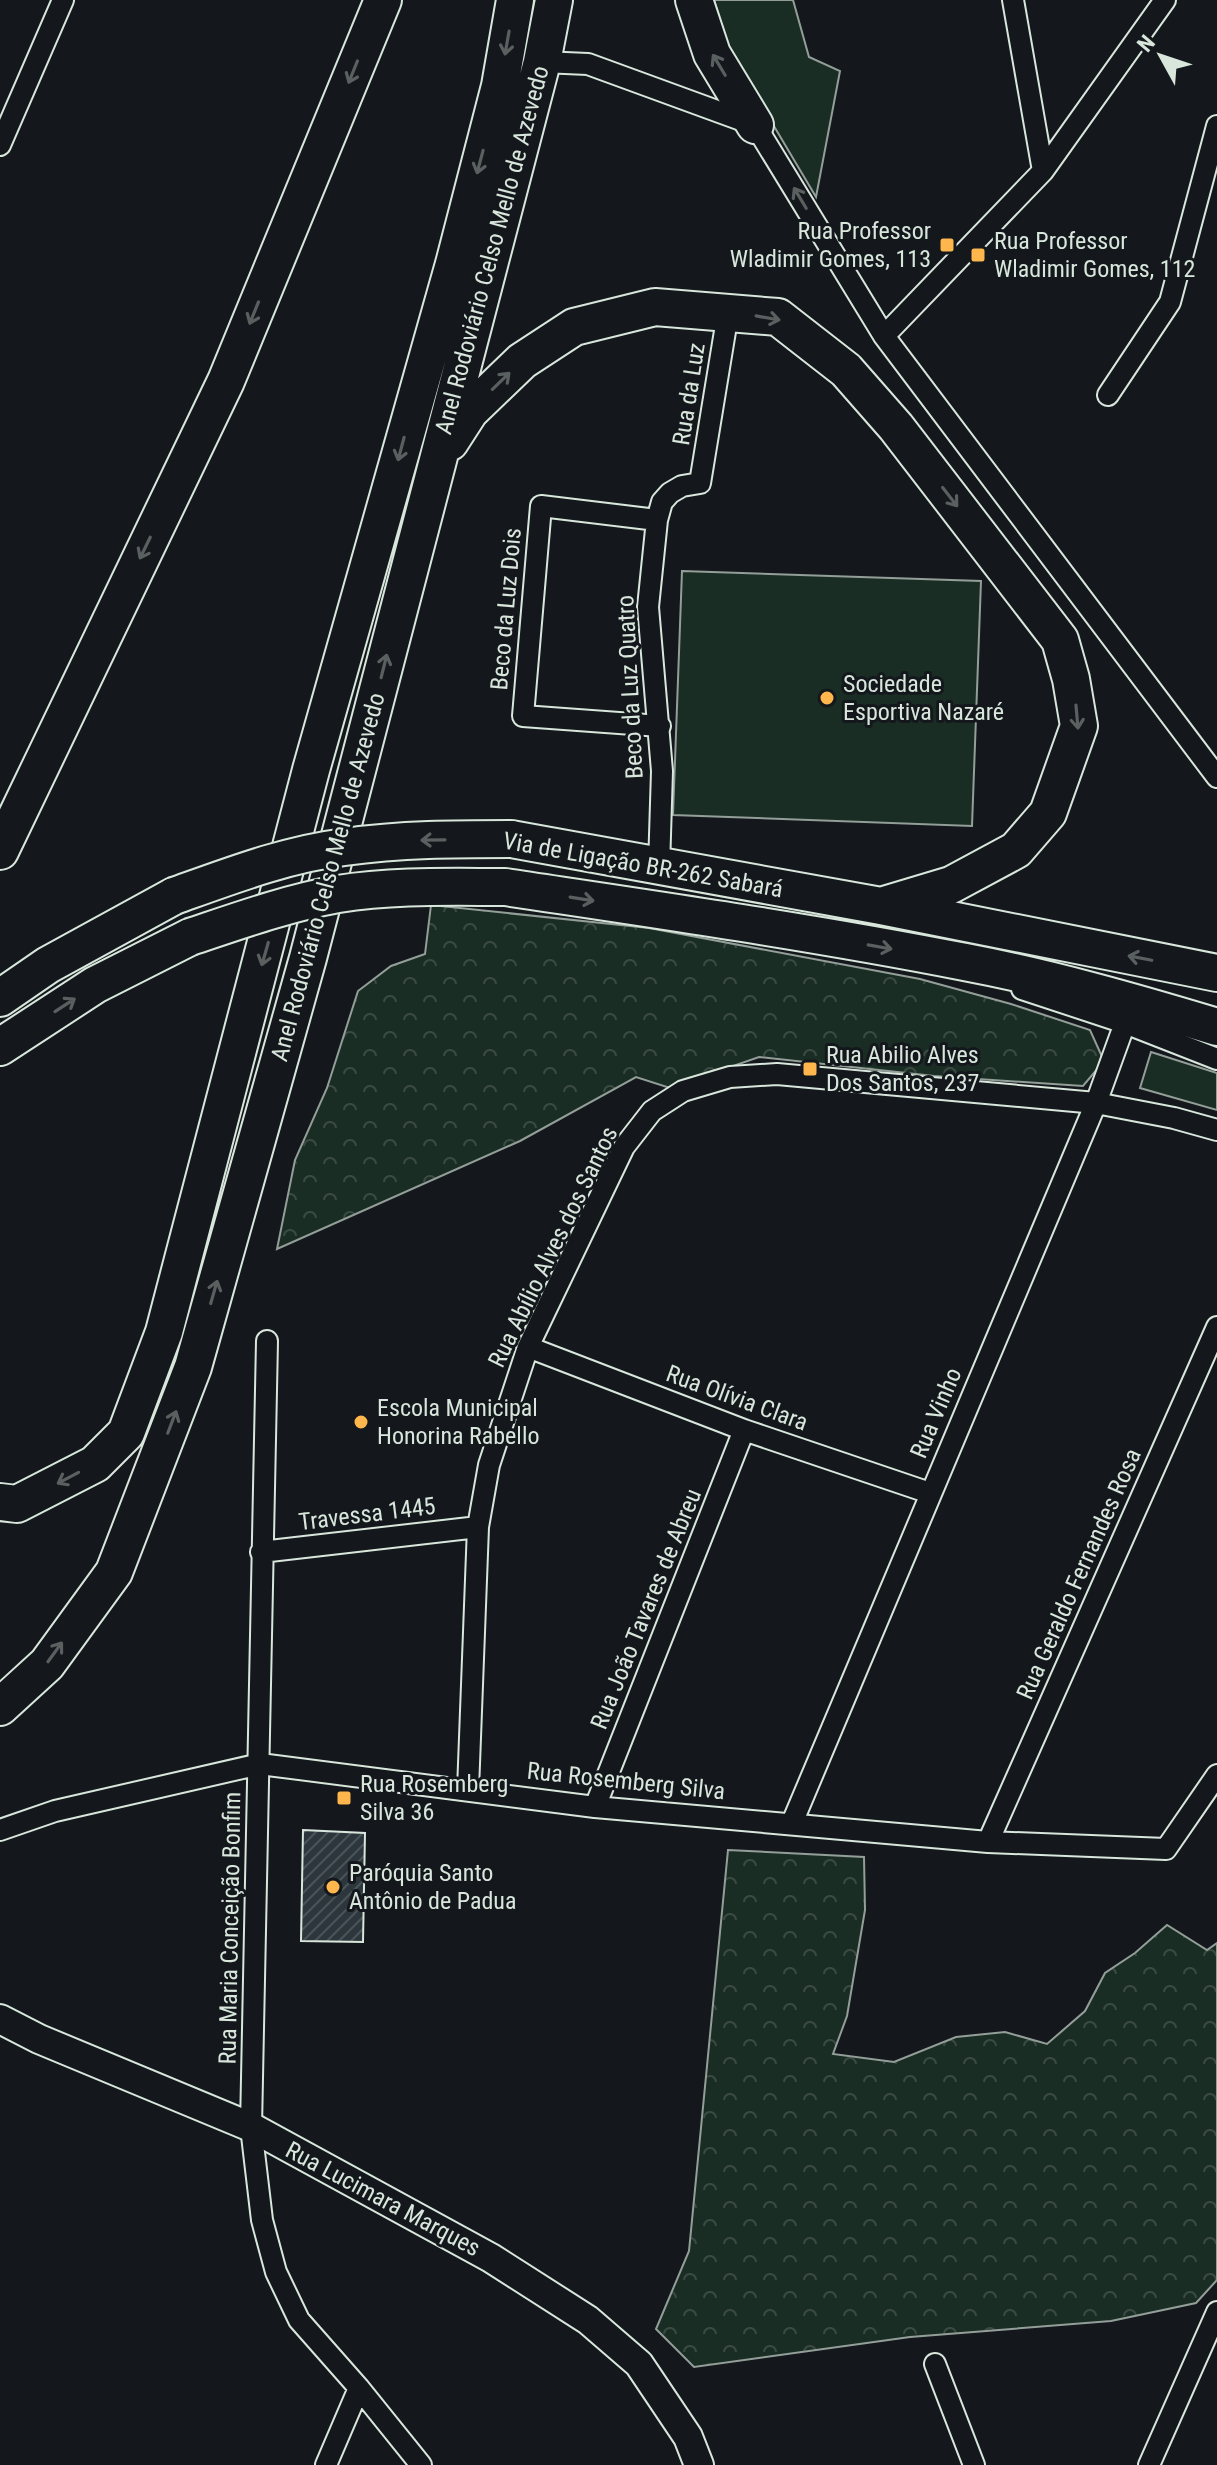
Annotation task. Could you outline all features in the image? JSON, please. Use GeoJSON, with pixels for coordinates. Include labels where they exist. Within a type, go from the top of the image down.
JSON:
{"type":"FeatureCollection","features":[{"type":"Feature","properties":{"kind":"highway"},"geometry":{"type":"LineString","coordinates":[[0,851],[226,381],[383,0]]}},
{"type":"Feature","properties":{"kind":"highway"},"geometry":{"type":"LineString","coordinates":[[0,1502],[17,1504],[95,1464],[126,1433],[164,1332],[311,770],[454,264],[500,86],[515,0]]}},
{"type":"Feature","properties":{"kind":"highway","name":"Anel Rodoviário Celso Mello de Azevedo"},"geometry":{"type":"LineString","coordinates":[[0,1707],[47,1664],[114,1572],[193,1367],[308,958],[542,62],[554,0]]}},
{"type":"Feature","properties":{"kind":"highway"},"geometry":{"type":"LineString","coordinates":[[694,0],[712,54],[755,125]]}},
{"type":"Feature","properties":{"kind":"highway"},"geometry":{"type":"LineString","coordinates":[[436,463],[470,411],[522,361],[574,327],[655,307],[778,317],[846,370],[896,427],[1060,640],[1079,726],[1048,813],[1016,850],[951,885],[881,906]]}},
{"type":"Feature","properties":{"kind":"highway","name":"Via de Ligação BR-262 Sabará"},"geometry":{"type":"LineString","coordinates":[[0,998],[48,965],[174,896],[249,869],[343,847],[424,839],[511,839],[881,906],[1217,973]]}},
{"type":"Feature","properties":{"kind":"highway","name":"Via de Ligação BR-262 Sabará"},"geometry":{"type":"LineString","coordinates":[[0,1047],[95,985],[190,937],[261,914],[339,894],[421,887],[505,887],[968,962],[1137,1003],[1217,1027]]}},
{"type":"Feature","properties":{"kind":"street"},"geometry":{"type":"LineString","coordinates":[[0,145],[63,0]]}},
{"type":"Feature","properties":{"kind":"street"},"geometry":{"type":"LineString","coordinates":[[1013,0],[1043,171]]}},
{"type":"Feature","properties":{"kind":"street"},"geometry":{"type":"LineString","coordinates":[[884,336],[1043,171],[1165,0]]}},
{"type":"Feature","properties":{"kind":"street"},"geometry":{"type":"LineString","coordinates":[[542,62],[588,64],[755,125],[884,336],[1217,777]]}},
{"type":"Feature","properties":{"kind":"street"},"geometry":{"type":"LineString","coordinates":[[1108,395],[1170,302],[1217,126]]}},
{"type":"Feature","properties":{"kind":"street","name":"Rua da Luz"},"geometry":{"type":"LineString","coordinates":[[700,483],[728,313]]}},
{"type":"Feature","properties":{"kind":"street","name":"Beco da Luz Quatro"},"geometry":{"type":"LineString","coordinates":[[659,867],[662,810],[660,726],[648,607],[657,520],[662,502],[670,493],[682,486],[700,483]]}},
{"type":"Feature","properties":{"kind":"street","name":"Beco da Luz Dois"},"geometry":{"type":"LineString","coordinates":[[657,520],[541,506],[523,716],[660,726]]}},
{"type":"Feature","properties":{"kind":"street","name":"Via de Ligação BR-262 Sabará"},"geometry":{"type":"LineString","coordinates":[[968,962],[1034,994],[1125,1023],[1217,1059]]}},
{"type":"Feature","properties":{"kind":"street","name":"Rua Vinho"},"geometry":{"type":"LineString","coordinates":[[792,1823],[1096,1103],[1125,1023]]}},
{"type":"Feature","properties":{"kind":"street","name":"Rua Abílio Alves dos Santos"},"geometry":{"type":"LineString","coordinates":[[468,1790],[478,1527],[489,1465],[528,1347],[624,1147],[652,1111],[683,1091],[730,1077],[777,1074],[1096,1103],[1217,1130]]}},
{"type":"Feature","properties":{"kind":"street","name":"Rua Geraldo Fernandes Rosa"},"geometry":{"type":"LineString","coordinates":[[988,1842],[1217,1327]]}},
{"type":"Feature","properties":{"kind":"street","name":"Rua Maria Conceição Bonfim"},"geometry":{"type":"LineString","coordinates":[[267,1341],[251,2127],[262,2220],[276,2272],[299,2320],[421,2465]]}},
{"type":"Feature","properties":{"kind":"street","name":"Rua Olívia Clara"},"geometry":{"type":"LineString","coordinates":[[528,1347],[744,1430],[930,1493]]}},
{"type":"Feature","properties":{"kind":"street","name":"Rua João Tavares de Abreu"},"geometry":{"type":"LineString","coordinates":[[595,1807],[744,1430]]}},
{"type":"Feature","properties":{"kind":"street","name":"Travessa 1445"},"geometry":{"type":"LineString","coordinates":[[261,1552],[478,1527]]}},
{"type":"Feature","properties":{"kind":"street","name":"Rua Rosemberg Silva"},"geometry":{"type":"LineString","coordinates":[[0,1830],[55,1811],[260,1764],[595,1807],[988,1842],[1166,1849],[1217,1775]]}},
{"type":"Feature","properties":{"kind":"street","name":"Rua Lucimara Marques"},"geometry":{"type":"LineString","coordinates":[[0,2019],[39,2039],[251,2127],[491,2258],[588,2320],[639,2364],[688,2437],[699,2465]]}},
{"type":"Feature","properties":{"kind":"street"},"geometry":{"type":"LineString","coordinates":[[1149,2465],[1217,2312]]}},
{"type":"Feature","properties":{"kind":"street"},"geometry":{"type":"LineString","coordinates":[[935,2364],[974,2465]]}},
{"type":"Feature","properties":{"kind":"street"},"geometry":{"type":"LineString","coordinates":[[326,2465],[359,2388]]}},
{"type":"Feature","properties":{"kind":"green space"},"geometry":{"type":"Polygon","coordinates":[[[714,0],[793,0],[809,57],[840,71],[816,197],[730,52],[714,0]]]}},
{"type":"Feature","properties":{"kind":"green space","name":"Sociedade Esportiva Nazaré"},"geometry":{"type":"Polygon","coordinates":[[[682,571],[981,581],[972,826],[673,815],[682,571]]]}},
{"type":"Feature","properties":{"kind":"green space"},"geometry":{"type":"Polygon","coordinates":[[[431,905],[649,928],[920,979],[1090,1030],[1104,1061],[1083,1086],[934,1076],[759,1057],[670,1088],[636,1077],[520,1141],[277,1249],[295,1160],[327,1088],[358,991],[391,966],[425,954],[431,905]]]}},
{"type":"Feature","properties":{"kind":"green space"},"geometry":{"type":"Polygon","coordinates":[[[1151,1052],[1217,1073],[1217,1110],[1140,1088],[1151,1052]]]}},
{"type":"Feature","properties":{"kind":"green space"},"geometry":{"type":"Polygon","coordinates":[[[728,1850],[864,1857],[865,1910],[847,2016],[833,2054],[894,2062],[956,2037],[1005,2032],[1047,2044],[1085,2011],[1105,1973],[1135,1953],[1167,1925],[1207,1950],[1217,1943],[1217,2280],[1196,2303],[1111,2321],[910,2337],[694,2367],[656,2329],[689,2251],[728,1850]]]}},
{"type":"Feature","properties":{"kind":"building","name":"Paróquia Santo Antônio de Padua"},"geometry":{"type":"Polygon","coordinates":[[[303,1830],[365,1833],[363,1942],[301,1941],[303,1830]]]}},
{"type":"Feature","properties":{"kind":"place","name":"Rua Professor Wladimir Gomes, 113"},"geometry":{"type":"Point","coordinates":[947,245]}},
{"type":"Feature","properties":{"kind":"place","name":"Rua Professor Wladimir Gomes, 112"},"geometry":{"type":"Point","coordinates":[978,255]}},
{"type":"Feature","properties":{"kind":"place","name":"Sociedade Esportiva Nazaré"},"geometry":{"type":"Point","coordinates":[827,698]}},
{"type":"Feature","properties":{"kind":"place","name":"Rua Abilio Alves Dos Santos, 237"},"geometry":{"type":"Point","coordinates":[810,1069]}},
{"type":"Feature","properties":{"kind":"place","name":"Escola Municipal Honorina Rabello"},"geometry":{"type":"Point","coordinates":[361,1422]}},
{"type":"Feature","properties":{"kind":"place","name":"Rua Rosemberg Silva 36"},"geometry":{"type":"Point","coordinates":[344,1798]}},
{"type":"Feature","properties":{"kind":"place","name":"Paróquia Santo Antônio de Padua"},"geometry":{"type":"Point","coordinates":[333,1887]}}]}
